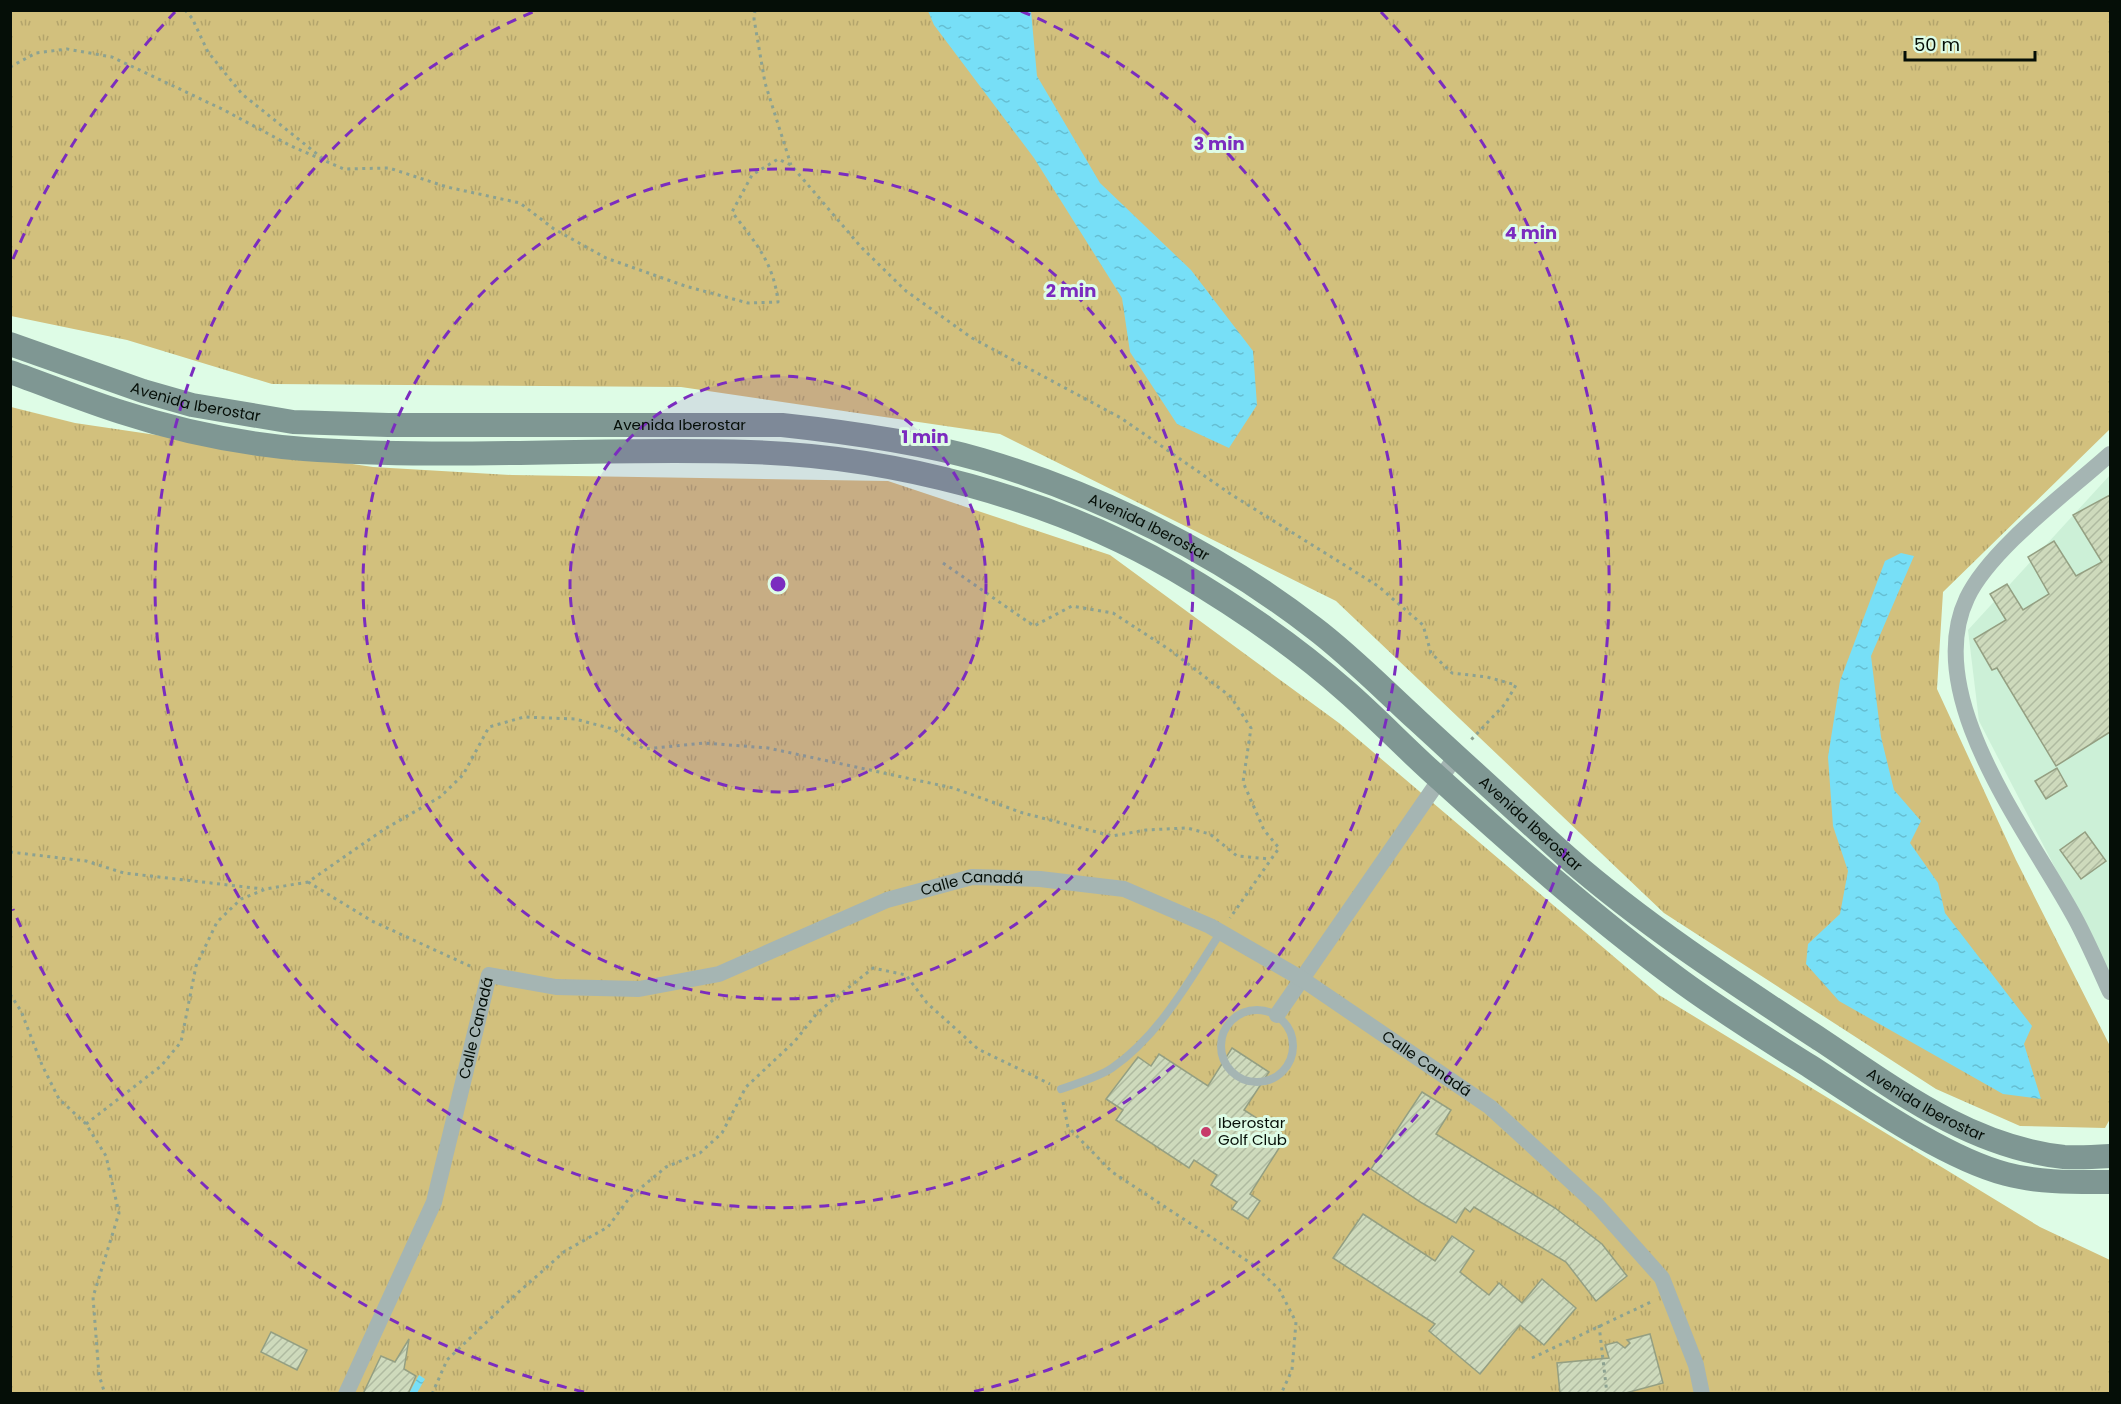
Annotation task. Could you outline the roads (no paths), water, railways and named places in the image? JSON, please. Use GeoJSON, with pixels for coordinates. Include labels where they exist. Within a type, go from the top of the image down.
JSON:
{"type":"FeatureCollection","features":[{"type":"Feature","properties":{"kind":"street","name":"Avenida Iberostar"},"geometry":{"type":"LineString","coordinates":[[10,344],[143,391],[192,405],[293,422],[388,425],[782,425],[818,429],[979,459],[1105,504],[1190,547],[1313,627],[1572,861],[1666,935],[1928,1110],[1974,1133],[2012,1146],[2069,1157],[2110,1156]]}},
{"type":"Feature","properties":{"kind":"street","name":"Avenida Iberostar"},"geometry":{"type":"LineString","coordinates":[[10,372],[125,414],[198,433],[302,448],[410,453],[751,452],[826,458],[940,478],[1025,503],[1091,528],[1176,571],[1315,664],[1439,778],[1630,943],[1727,1013],[1857,1097],[1950,1151],[2006,1174],[2066,1182],[2110,1182]]}},
{"type":"Feature","properties":{"kind":"street"},"geometry":{"type":"LineString","coordinates":[[2110,454],[1990,562],[1966,599],[1953,648],[1958,689],[1971,729],[2027,839],[2075,918],[2110,992]]}},
{"type":"Feature","properties":{"kind":"street"},"geometry":{"type":"LineString","coordinates":[[1277,1015],[1456,756]]}},
{"type":"Feature","properties":{"kind":"street","name":"Calle Canadá"},"geometry":{"type":"LineString","coordinates":[[346,1394],[434,1202],[489,975],[555,987],[639,988],[719,974],[886,900],[972,877],[1040,879],[1124,889],[1221,932],[1302,980],[1490,1107],[1596,1205],[1662,1278],[1696,1365],[1702,1394]]}},
{"type":"Feature","properties":{"kind":"lane"},"geometry":{"type":"LineString","coordinates":[[1061,1089],[1110,1069],[1141,1044],[1178,997],[1221,932]]}},
{"type":"Feature","properties":{"kind":"lane"},"geometry":{"type":"LineString","coordinates":[[1253,1009],[1277,1015],[1285,1024],[1293,1045],[1286,1067],[1267,1081],[1244,1080],[1234,1074],[1223,1059],[1220,1041],[1231,1019],[1253,1009]]}},
{"type":"Feature","properties":{"kind":"water"},"geometry":{"type":"Polygon","coordinates":[[[928,11],[1031,11],[1037,76],[1100,183],[1191,270],[1253,351],[1257,405],[1229,448],[1177,424],[1130,352],[1122,298],[1034,158],[934,25],[928,11]]]}},
{"type":"Feature","properties":{"kind":"water"},"geometry":{"type":"Polygon","coordinates":[[[1901,553],[1914,556],[1871,656],[1881,737],[1894,790],[1921,821],[1910,843],[1938,883],[1945,913],[2032,1026],[2024,1044],[2041,1099],[2003,1094],[1839,1001],[1806,964],[1808,944],[1840,914],[1848,871],[1833,826],[1828,757],[1840,681],[1885,561],[1901,553]]]}},
{"type":"Feature","properties":{"kind":"water"},"geometry":{"type":"Polygon","coordinates":[[[419,1375],[425,1379],[417,1393],[409,1393],[419,1375]]]}},
{"type":"Feature","properties":{"kind":"place","name":"Iberostar Golf Club"},"geometry":{"type":"Point","coordinates":[1206,1132]}}]}
